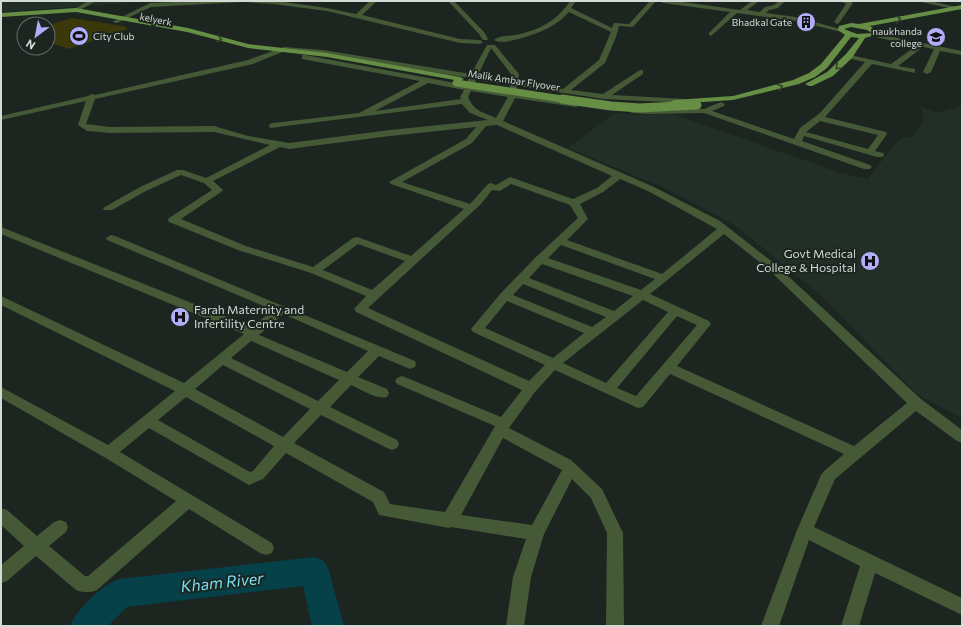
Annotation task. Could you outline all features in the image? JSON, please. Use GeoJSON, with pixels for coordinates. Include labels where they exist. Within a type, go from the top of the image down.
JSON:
{"type":"FeatureCollection","features":[{"type":"Feature","properties":{"kind":"main road"},"geometry":{"type":"LineString","coordinates":[[1,15],[76,10],[115,19],[137,11],[137,17],[142,22]]}},
{"type":"Feature","properties":{"kind":"main road"},"geometry":{"type":"LineString","coordinates":[[860,26],[961,10]]}},
{"type":"Feature","properties":{"kind":"main road"},"geometry":{"type":"LineString","coordinates":[[880,31],[860,26],[847,25],[841,27],[841,30],[849,35],[863,37],[880,31],[961,10]]}},
{"type":"Feature","properties":{"kind":"main road","name":"kelyerk"},"geometry":{"type":"LineString","coordinates":[[1,19],[59,14],[73,14],[115,19],[250,53],[305,57]]}},
{"type":"Feature","properties":{"kind":"main road","name":"Malik Ambar Flyover"},"geometry":{"type":"LineString","coordinates":[[115,19],[142,22],[248,46],[327,55],[460,79],[612,102],[641,103],[732,98],[769,90],[801,80],[812,75],[824,66],[849,35]]}},
{"type":"Feature","properties":{"kind":"main road"},"geometry":{"type":"LineString","coordinates":[[187,36],[196,33]]}},
{"type":"Feature","properties":{"kind":"main road","name":"Malik Ambar Flyover"},"geometry":{"type":"LineString","coordinates":[[305,57],[611,106],[640,108],[721,104],[784,94],[830,74],[849,56],[863,37]]}},
{"type":"Feature","properties":{"kind":"street"},"geometry":{"type":"LineString","coordinates":[[76,10],[93,1]]}},
{"type":"Feature","properties":{"kind":"street"},"geometry":{"type":"LineString","coordinates":[[115,19],[150,5],[166,1]]}},
{"type":"Feature","properties":{"kind":"street"},"geometry":{"type":"LineString","coordinates":[[150,5],[244,1],[300,3],[453,39],[491,43],[510,42],[549,26],[559,20],[574,1]]}},
{"type":"Feature","properties":{"kind":"street"},"geometry":{"type":"LineString","coordinates":[[312,6],[324,1]]}},
{"type":"Feature","properties":{"kind":"street"},"geometry":{"type":"LineString","coordinates":[[357,16],[374,1]]}},
{"type":"Feature","properties":{"kind":"street"},"geometry":{"type":"LineString","coordinates":[[451,1],[491,43],[515,74],[512,96],[498,122]]}},
{"type":"Feature","properties":{"kind":"street"},"geometry":{"type":"LineString","coordinates":[[565,92],[602,61],[616,24],[631,26],[653,1]]}},
{"type":"Feature","properties":{"kind":"street"},"geometry":{"type":"LineString","coordinates":[[663,1],[796,19],[841,30]]}},
{"type":"Feature","properties":{"kind":"street"},"geometry":{"type":"LineString","coordinates":[[711,34],[738,11],[756,1]]}},
{"type":"Feature","properties":{"kind":"street"},"geometry":{"type":"LineString","coordinates":[[761,15],[766,8],[776,7],[782,1]]}},
{"type":"Feature","properties":{"kind":"street"},"geometry":{"type":"LineString","coordinates":[[837,22],[850,3],[844,1]]}},
{"type":"Feature","properties":{"kind":"street"},"geometry":{"type":"LineString","coordinates":[[920,1],[961,10]]}},
{"type":"Feature","properties":{"kind":"street"},"geometry":{"type":"LineString","coordinates":[[568,9],[614,32]]}},
{"type":"Feature","properties":{"kind":"street"},"geometry":{"type":"LineString","coordinates":[[782,17],[798,15],[847,25]]}},
{"type":"Feature","properties":{"kind":"street"},"geometry":{"type":"LineString","coordinates":[[880,31],[922,45],[962,53]]}},
{"type":"Feature","properties":{"kind":"street"},"geometry":{"type":"LineString","coordinates":[[491,43],[464,97],[467,106],[473,111],[650,189],[716,223],[771,266],[933,417],[962,437]]}},
{"type":"Feature","properties":{"kind":"street"},"geometry":{"type":"LineString","coordinates":[[893,66],[922,45]]}},
{"type":"Feature","properties":{"kind":"street"},"geometry":{"type":"LineString","coordinates":[[927,72],[938,48]]}},
{"type":"Feature","properties":{"kind":"street"},"geometry":{"type":"LineString","coordinates":[[1,118],[92,96],[250,62],[276,50],[284,49],[323,52],[474,78],[604,97],[686,100]]}},
{"type":"Feature","properties":{"kind":"street"},"geometry":{"type":"LineString","coordinates":[[849,56],[912,70]]}},
{"type":"Feature","properties":{"kind":"street"},"geometry":{"type":"LineString","coordinates":[[305,57],[512,96],[640,112],[705,111],[867,167]]}},
{"type":"Feature","properties":{"kind":"street"},"geometry":{"type":"LineString","coordinates":[[797,142],[802,133],[819,118],[870,61]]}},
{"type":"Feature","properties":{"kind":"street"},"geometry":{"type":"LineString","coordinates":[[604,97],[640,72]]}},
{"type":"Feature","properties":{"kind":"street"},"geometry":{"type":"LineString","coordinates":[[362,115],[426,81]]}},
{"type":"Feature","properties":{"kind":"street"},"geometry":{"type":"LineString","coordinates":[[92,96],[82,125],[87,128],[110,130],[214,128],[277,145],[289,146],[498,122]]}},
{"type":"Feature","properties":{"kind":"street"},"geometry":{"type":"LineString","coordinates":[[273,126],[466,102]]}},
{"type":"Feature","properties":{"kind":"street"},"geometry":{"type":"LineString","coordinates":[[705,111],[721,104]]}},
{"type":"Feature","properties":{"kind":"street"},"geometry":{"type":"LineString","coordinates":[[819,118],[883,134],[870,152]]}},
{"type":"Feature","properties":{"kind":"street"},"geometry":{"type":"LineString","coordinates":[[471,208],[394,182],[469,141],[483,124]]}},
{"type":"Feature","properties":{"kind":"street"},"geometry":{"type":"LineString","coordinates":[[802,133],[880,155]]}},
{"type":"Feature","properties":{"kind":"street"},"geometry":{"type":"LineString","coordinates":[[207,181],[277,145]]}},
{"type":"Feature","properties":{"kind":"street"},"geometry":{"type":"LineString","coordinates":[[108,208],[143,188],[180,172],[207,181],[218,190],[173,220],[242,248],[315,271],[374,295]]}},
{"type":"Feature","properties":{"kind":"street"},"geometry":{"type":"LineString","coordinates":[[574,203],[600,190],[619,175]]}},
{"type":"Feature","properties":{"kind":"street"},"geometry":{"type":"LineString","coordinates":[[531,388],[360,309],[471,208],[491,186],[497,189],[510,180],[574,203],[583,219],[540,259],[505,296],[477,329],[638,403],[704,324],[642,295],[540,259]]}},
{"type":"Feature","properties":{"kind":"street"},"geometry":{"type":"LineString","coordinates":[[449,521],[502,427],[531,388],[555,364],[724,229]]}},
{"type":"Feature","properties":{"kind":"street"},"geometry":{"type":"LineString","coordinates":[[1,230],[252,334],[382,393]]}},
{"type":"Feature","properties":{"kind":"street"},"geometry":{"type":"LineString","coordinates":[[112,238],[410,364]]}},
{"type":"Feature","properties":{"kind":"street"},"geometry":{"type":"LineString","coordinates":[[315,271],[357,240],[413,260]]}},
{"type":"Feature","properties":{"kind":"street"},"geometry":{"type":"LineString","coordinates":[[559,241],[663,278]]}},
{"type":"Feature","properties":{"kind":"street"},"geometry":{"type":"LineString","coordinates":[[521,279],[615,316]]}},
{"type":"Feature","properties":{"kind":"street"},"geometry":{"type":"LineString","coordinates":[[505,296],[594,332]]}},
{"type":"Feature","properties":{"kind":"street"},"geometry":{"type":"LineString","coordinates":[[1,300],[185,390],[286,445],[379,497],[385,510],[449,521],[536,533]]}},
{"type":"Feature","properties":{"kind":"street"},"geometry":{"type":"LineString","coordinates":[[109,453],[282,309]]}},
{"type":"Feature","properties":{"kind":"street"},"geometry":{"type":"LineString","coordinates":[[608,389],[676,310]]}},
{"type":"Feature","properties":{"kind":"street"},"geometry":{"type":"LineString","coordinates":[[148,421],[249,479],[258,475],[286,445],[293,435],[377,350]]}},
{"type":"Feature","properties":{"kind":"street"},"geometry":{"type":"LineString","coordinates":[[222,359],[392,444]]}},
{"type":"Feature","properties":{"kind":"street"},"geometry":{"type":"LineString","coordinates":[[668,367],[855,453]]}},
{"type":"Feature","properties":{"kind":"street"},"geometry":{"type":"LineString","coordinates":[[402,381],[502,427],[566,464],[597,494],[615,533],[615,626]]}},
{"type":"Feature","properties":{"kind":"street"},"geometry":{"type":"LineString","coordinates":[[1,392],[109,453],[266,548]]}},
{"type":"Feature","properties":{"kind":"street"},"geometry":{"type":"LineString","coordinates":[[770,626],[805,530],[829,475],[916,402]]}},
{"type":"Feature","properties":{"kind":"street"},"geometry":{"type":"LineString","coordinates":[[515,626],[522,577],[536,533],[570,469]]}},
{"type":"Feature","properties":{"kind":"street"},"geometry":{"type":"LineString","coordinates":[[1,515],[82,584],[91,584],[188,501]]}},
{"type":"Feature","properties":{"kind":"street"},"geometry":{"type":"LineString","coordinates":[[1,575],[60,527]]}},
{"type":"Feature","properties":{"kind":"street"},"geometry":{"type":"LineString","coordinates":[[805,530],[962,607]]}},
{"type":"Feature","properties":{"kind":"street"},"geometry":{"type":"LineString","coordinates":[[850,626],[870,562]]}},
{"type":"Feature","properties":{"kind":"shaded area"},"geometry":{"type":"Polygon","coordinates":[[[1,1],[141,2],[3,12],[1,11],[1,1]]]}},
{"type":"Feature","properties":{"kind":"shaded area","name":"City Club"},"geometry":{"type":"Polygon","coordinates":[[[72,18],[123,26],[128,29],[69,49],[56,45],[56,23],[72,18]]]}},
{"type":"Feature","properties":{"kind":"shaded area","name":"Govt Medical College & Hospital"},"geometry":{"type":"Polygon","coordinates":[[[962,103],[962,413],[959,417],[917,394],[821,296],[736,226],[665,188],[568,148],[614,113],[645,115],[670,113],[841,173],[868,179],[892,147],[903,137],[912,138],[924,120],[921,107],[937,113],[960,106],[962,103]]]}},
{"type":"Feature","properties":{"kind":"waterway","name":"Kham River"},"geometry":{"type":"LineString","coordinates":[[86,626],[119,593],[314,571],[328,626]]}},
{"type":"Feature","properties":{"kind":"place","name":"Bhadkal Gate"},"geometry":{"type":"Point","coordinates":[806,22]}},
{"type":"Feature","properties":{"kind":"place","name":"City Club"},"geometry":{"type":"Point","coordinates":[79,36]}},
{"type":"Feature","properties":{"kind":"place","name":"naukhanda college"},"geometry":{"type":"Point","coordinates":[936,37]}},
{"type":"Feature","properties":{"kind":"place","name":"Govt Medical College & Hospital"},"geometry":{"type":"Point","coordinates":[870,261]}},
{"type":"Feature","properties":{"kind":"place","name":"Farah Maternity and Infertility Centre"},"geometry":{"type":"Point","coordinates":[180,317]}}]}
